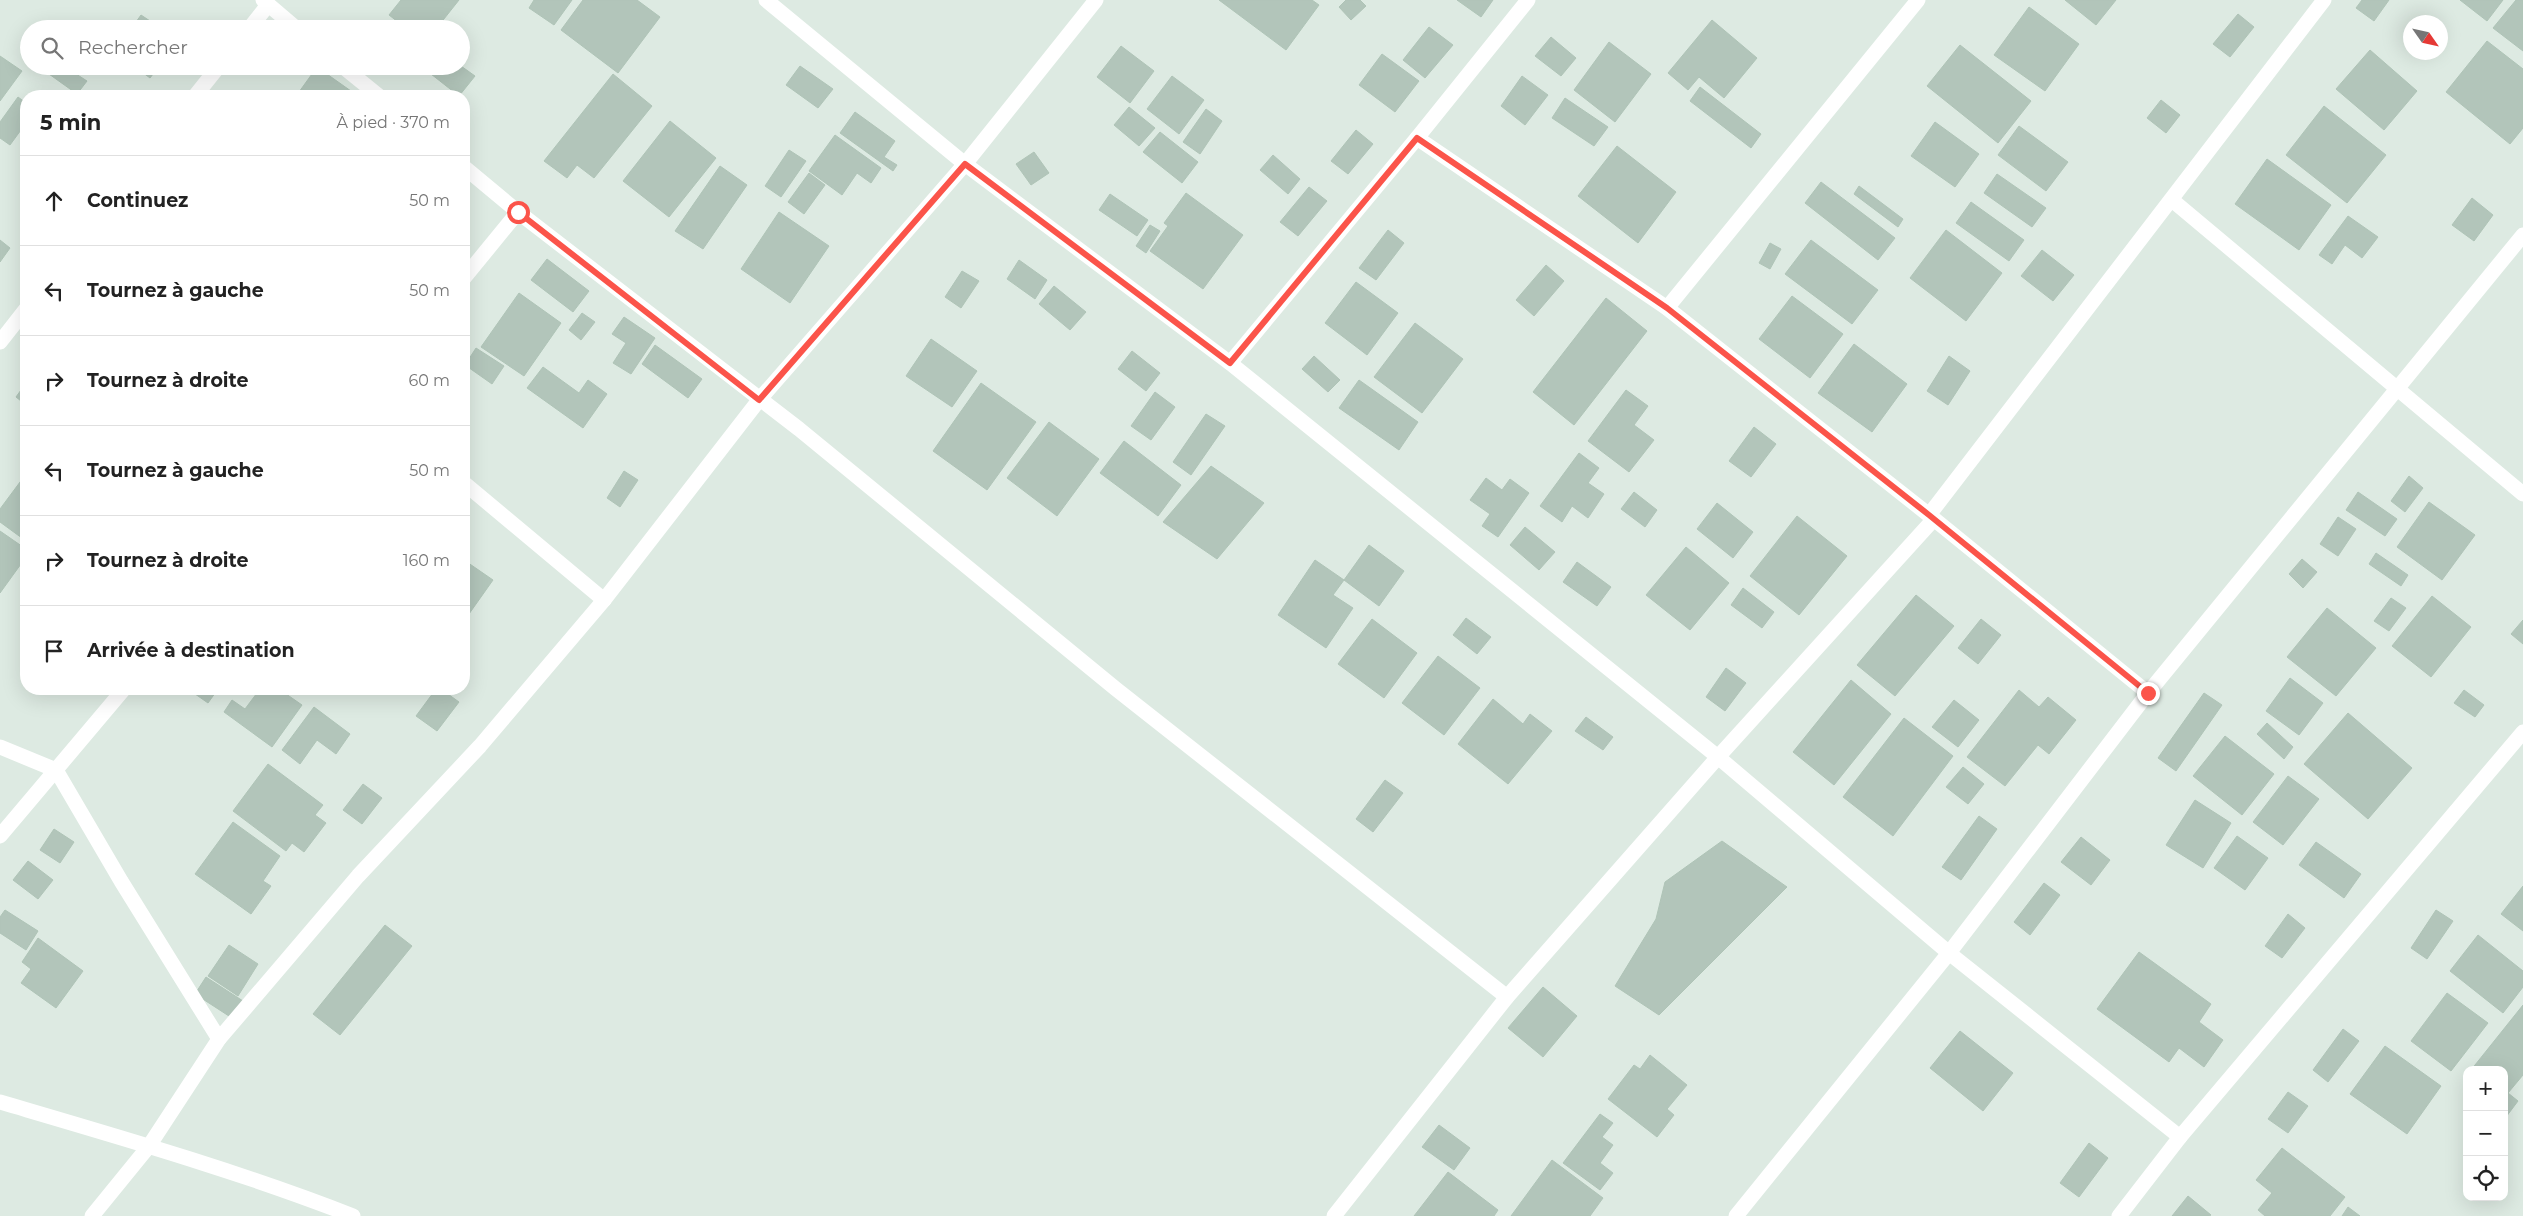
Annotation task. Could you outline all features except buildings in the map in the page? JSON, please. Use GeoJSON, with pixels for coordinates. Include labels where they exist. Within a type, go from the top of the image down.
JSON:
{"type":"FeatureCollection","features":[{"type":"Feature","properties":{"kind":"street"},"geometry":{"type":"LineString","coordinates":[[766,0],[965,164],[1230,363],[1718,757],[1949,953],[2180,1137]]}},
{"type":"Feature","properties":{"kind":"street"},"geometry":{"type":"LineString","coordinates":[[92,1216],[149,1146],[219,1039],[358,876],[480,746],[604,600],[759,400],[965,164],[1096,0]]}},
{"type":"Feature","properties":{"kind":"street"},"geometry":{"type":"LineString","coordinates":[[1230,363],[1417,138],[1528,0]]}},
{"type":"Feature","properties":{"kind":"street"},"geometry":{"type":"LineString","coordinates":[[1667,308],[1918,0]]}},
{"type":"Feature","properties":{"kind":"street"},"geometry":{"type":"LineString","coordinates":[[1334,1216],[1507,998],[1932,517],[2324,0]]}},
{"type":"Feature","properties":{"kind":"street"},"geometry":{"type":"LineString","coordinates":[[254,20],[265,2],[286,20]]}},
{"type":"Feature","properties":{"kind":"street"},"geometry":{"type":"LineString","coordinates":[[200,90],[212,75]]}},
{"type":"Feature","properties":{"kind":"street"},"geometry":{"type":"LineString","coordinates":[[353,75],[371,90]]}},
{"type":"Feature","properties":{"kind":"street"},"geometry":{"type":"LineString","coordinates":[[1417,138],[1667,308],[1932,517],[2148,693]]}},
{"type":"Feature","properties":{"kind":"street"},"geometry":{"type":"LineString","coordinates":[[470,172],[518,212],[799,429],[1116,689],[1507,998]]}},
{"type":"Feature","properties":{"kind":"street"},"geometry":{"type":"LineString","coordinates":[[2172,200],[2523,494]]}},
{"type":"Feature","properties":{"kind":"street"},"geometry":{"type":"LineString","coordinates":[[470,271],[518,212]]}},
{"type":"Feature","properties":{"kind":"street"},"geometry":{"type":"LineString","coordinates":[[1736,1216],[1949,953],[2148,693],[2523,236]]}},
{"type":"Feature","properties":{"kind":"street"},"geometry":{"type":"LineString","coordinates":[[0,342],[20,317]]}},
{"type":"Feature","properties":{"kind":"street"},"geometry":{"type":"LineString","coordinates":[[470,488],[604,600]]}},
{"type":"Feature","properties":{"kind":"street"},"geometry":{"type":"LineString","coordinates":[[0,836],[119,695]]}},
{"type":"Feature","properties":{"kind":"street"},"geometry":{"type":"LineString","coordinates":[[2119,1216],[2180,1137],[2523,732]]}},
{"type":"Feature","properties":{"kind":"street"},"geometry":{"type":"LineString","coordinates":[[0,747],[56,770],[121,881],[219,1039]]}},
{"type":"Feature","properties":{"kind":"street"},"geometry":{"type":"LineString","coordinates":[[0,1102],[149,1146],[309,1198],[353,1216]]}},
{"type":"Feature","properties":{"kind":"route"},"geometry":{"type":"LineString","coordinates":[[518,212],[759,400],[965,164],[1230,363],[1417,138],[1667,308],[1929,515],[2148,693]]}}]}
